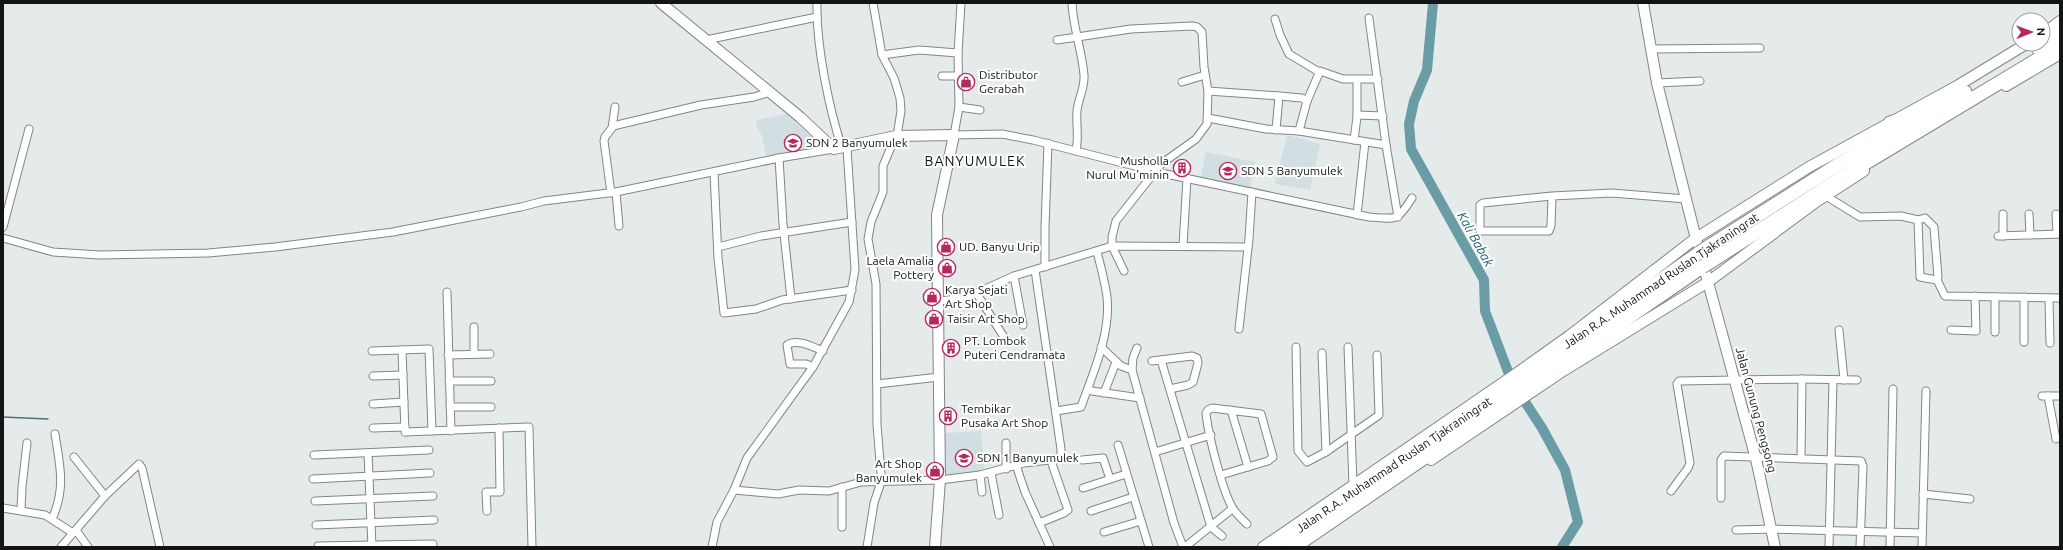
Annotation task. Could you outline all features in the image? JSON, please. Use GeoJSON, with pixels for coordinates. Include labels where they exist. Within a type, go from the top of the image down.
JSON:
{"type":"FeatureCollection","features":[{"type":"Feature","properties":{"kind":"highway","name":"Jalan R.A. Muhammad Ruslan Tjakraningrat"},"geometry":{"type":"LineString","coordinates":[[1551,363],[1844,176],[1932,117],[1948,102],[2051,42],[2060,34]]}},
{"type":"Feature","properties":{"kind":"highway","name":"Jalan R.A. Muhammad Ruslan Tjakraningrat"},"geometry":{"type":"LineString","coordinates":[[1274,547],[1462,425],[1551,363],[1704,250],[1839,164],[1932,117],[1962,104],[2060,46]]}},
{"type":"Feature","properties":{"kind":"highway"},"geometry":{"type":"LineString","coordinates":[[1948,102],[1957,86]]}},
{"type":"Feature","properties":{"kind":"highway"},"geometry":{"type":"LineString","coordinates":[[1962,104],[1980,99]]}},
{"type":"Feature","properties":{"kind":"highway"},"geometry":{"type":"LineString","coordinates":[[1890,123],[1932,117]]}},
{"type":"Feature","properties":{"kind":"highway"},"geometry":{"type":"LineString","coordinates":[[1921,134],[1932,117]]}},
{"type":"Feature","properties":{"kind":"highway","name":"Jalan R.A. Muhammad Ruslan Tjakraningrat"},"geometry":{"type":"LineString","coordinates":[[1294,547],[1441,450],[1462,425]]}},
{"type":"Feature","properties":{"kind":"street"},"geometry":{"type":"LineString","coordinates":[[712,547],[717,522],[734,490],[748,458],[814,367],[849,302],[852,290],[855,270],[852,222],[841,148],[826,82],[817,17],[817,3]]}},
{"type":"Feature","properties":{"kind":"street"},"geometry":{"type":"LineString","coordinates":[[867,547],[874,503],[881,482],[877,425],[878,384],[876,284],[868,248],[868,232],[883,192],[883,166],[891,147],[901,111],[900,98],[894,78],[882,55],[873,3]]}},
{"type":"Feature","properties":{"kind":"street"},"geometry":{"type":"LineString","coordinates":[[935,547],[940,480],[937,215],[959,107],[958,52],[961,3]]}},
{"type":"Feature","properties":{"kind":"street"},"geometry":{"type":"LineString","coordinates":[[1072,3],[1074,23],[1085,77],[1077,110],[1078,136],[1076,151]]}},
{"type":"Feature","properties":{"kind":"street","name":"Jalan Gunung Pengsong"},"geometry":{"type":"LineString","coordinates":[[1643,3],[1657,83],[1696,238],[1756,457],[1775,547]]}},
{"type":"Feature","properties":{"kind":"street"},"geometry":{"type":"LineString","coordinates":[[665,5],[770,92],[841,148]]}},
{"type":"Feature","properties":{"kind":"street"},"geometry":{"type":"LineString","coordinates":[[706,40],[817,17]]}},
{"type":"Feature","properties":{"kind":"street"},"geometry":{"type":"LineString","coordinates":[[1369,18],[1386,145],[1398,217]]}},
{"type":"Feature","properties":{"kind":"street"},"geometry":{"type":"LineString","coordinates":[[1275,19],[1280,35],[1289,54],[1319,72],[1343,79],[1378,79]]}},
{"type":"Feature","properties":{"kind":"street"},"geometry":{"type":"LineString","coordinates":[[2051,28],[2060,21]]}},
{"type":"Feature","properties":{"kind":"street"},"geometry":{"type":"LineString","coordinates":[[1057,40],[1131,29],[1197,27],[1202,32],[1205,75],[1208,91],[1208,118],[1202,132],[1196,139],[1167,158],[1116,221],[1112,237],[1112,246],[1124,271]]}},
{"type":"Feature","properties":{"kind":"street"},"geometry":{"type":"LineString","coordinates":[[1651,49],[1760,48]]}},
{"type":"Feature","properties":{"kind":"street"},"geometry":{"type":"LineString","coordinates":[[882,55],[919,50],[958,52]]}},
{"type":"Feature","properties":{"kind":"street","name":"Jalan R.A. Muhammad Ruslan Tjakraningrat"},"geometry":{"type":"LineString","coordinates":[[1263,547],[1352,485],[1462,425],[1551,363],[1696,238],[1809,167],[1957,86],[2013,52]]}},
{"type":"Feature","properties":{"kind":"street","name":"Jalan R.A. Muhammad Ruslan Tjakraningrat"},"geometry":{"type":"LineString","coordinates":[[1551,363],[1708,282],[1826,196],[1921,134],[2060,54]]}},
{"type":"Feature","properties":{"kind":"street"},"geometry":{"type":"LineString","coordinates":[[1299,131],[1307,101],[1319,72]]}},
{"type":"Feature","properties":{"kind":"street"},"geometry":{"type":"LineString","coordinates":[[1182,82],[1205,75]]}},
{"type":"Feature","properties":{"kind":"street"},"geometry":{"type":"LineString","coordinates":[[942,76],[958,76]]}},
{"type":"Feature","properties":{"kind":"street"},"geometry":{"type":"LineString","coordinates":[[1354,140],[1357,114],[1357,80]]}},
{"type":"Feature","properties":{"kind":"street"},"geometry":{"type":"LineString","coordinates":[[1657,83],[1700,81]]}},
{"type":"Feature","properties":{"kind":"street"},"geometry":{"type":"LineString","coordinates":[[1208,91],[1302,98],[1307,101]]}},
{"type":"Feature","properties":{"kind":"street"},"geometry":{"type":"LineString","coordinates":[[612,126],[702,105],[747,99],[770,92]]}},
{"type":"Feature","properties":{"kind":"street"},"geometry":{"type":"LineString","coordinates":[[1276,130],[1279,96]]}},
{"type":"Feature","properties":{"kind":"street"},"geometry":{"type":"LineString","coordinates":[[615,107],[611,131],[605,137],[604,146],[611,193],[619,226]]}},
{"type":"Feature","properties":{"kind":"street"},"geometry":{"type":"LineString","coordinates":[[959,107],[980,110]]}},
{"type":"Feature","properties":{"kind":"street"},"geometry":{"type":"LineString","coordinates":[[1357,114],[1383,116]]}},
{"type":"Feature","properties":{"kind":"street"},"geometry":{"type":"LineString","coordinates":[[1208,118],[1276,130],[1299,131],[1386,145]]}},
{"type":"Feature","properties":{"kind":"street"},"geometry":{"type":"LineString","coordinates":[[3,227],[30,129]]}},
{"type":"Feature","properties":{"kind":"street"},"geometry":{"type":"LineString","coordinates":[[3,238],[52,252],[116,256],[208,253],[365,236],[544,201],[611,193],[714,173],[779,158],[841,148],[894,136],[1002,134],[1048,143],[1155,171],[1357,215],[1386,218],[1398,217],[1412,198]]}},
{"type":"Feature","properties":{"kind":"street"},"geometry":{"type":"LineString","coordinates":[[1357,215],[1365,142]]}},
{"type":"Feature","properties":{"kind":"street"},"geometry":{"type":"LineString","coordinates":[[1045,267],[1044,227],[1048,143]]}},
{"type":"Feature","properties":{"kind":"street"},"geometry":{"type":"LineString","coordinates":[[779,158],[784,233],[791,299]]}},
{"type":"Feature","properties":{"kind":"street"},"geometry":{"type":"LineString","coordinates":[[714,173],[718,247],[724,313],[756,309],[774,302],[852,290]]}},
{"type":"Feature","properties":{"kind":"street"},"geometry":{"type":"LineString","coordinates":[[1184,246],[1187,178]]}},
{"type":"Feature","properties":{"kind":"street"},"geometry":{"type":"LineString","coordinates":[[1239,329],[1248,247],[1252,192]]}},
{"type":"Feature","properties":{"kind":"street"},"geometry":{"type":"LineString","coordinates":[[1552,196],[1551,226],[1549,230],[1480,231],[1480,206],[1483,203],[1552,196],[1612,193],[1686,199]]}},
{"type":"Feature","properties":{"kind":"street"},"geometry":{"type":"LineString","coordinates":[[1826,196],[1860,217],[1901,216],[1918,220],[1925,218],[1934,227],[1937,280],[1945,296],[2060,298]]}},
{"type":"Feature","properties":{"kind":"street"},"geometry":{"type":"LineString","coordinates":[[2003,214],[2001,236],[2059,234],[2056,214]]}},
{"type":"Feature","properties":{"kind":"street"},"geometry":{"type":"LineString","coordinates":[[2030,214],[2030,235]]}},
{"type":"Feature","properties":{"kind":"street"},"geometry":{"type":"LineString","coordinates":[[1918,220],[1920,277],[1937,280]]}},
{"type":"Feature","properties":{"kind":"street"},"geometry":{"type":"LineString","coordinates":[[718,247],[746,239],[852,222]]}},
{"type":"Feature","properties":{"kind":"street"},"geometry":{"type":"LineString","coordinates":[[939,301],[959,299],[977,294],[997,282],[1097,252],[1112,246],[1248,247]]}},
{"type":"Feature","properties":{"kind":"street"},"geometry":{"type":"LineString","coordinates":[[1056,411],[1081,407],[1101,347],[1107,319],[1107,298],[1097,252]]}},
{"type":"Feature","properties":{"kind":"street"},"geometry":{"type":"LineString","coordinates":[[734,490],[782,494],[800,490],[829,491],[857,482],[940,480],[980,475],[1016,465],[1058,459],[1061,455],[1056,411],[1035,270]]}},
{"type":"Feature","properties":{"kind":"street"},"geometry":{"type":"LineString","coordinates":[[1014,276],[1023,325]]}},
{"type":"Feature","properties":{"kind":"street"},"geometry":{"type":"LineString","coordinates":[[447,292],[451,430]]}},
{"type":"Feature","properties":{"kind":"street"},"geometry":{"type":"LineString","coordinates":[[977,294],[1007,342]]}},
{"type":"Feature","properties":{"kind":"street"},"geometry":{"type":"LineString","coordinates":[[1952,330],[1976,331],[1975,296]]}},
{"type":"Feature","properties":{"kind":"street"},"geometry":{"type":"LineString","coordinates":[[1994,332],[1995,297]]}},
{"type":"Feature","properties":{"kind":"street"},"geometry":{"type":"LineString","coordinates":[[2024,297],[2024,342]]}},
{"type":"Feature","properties":{"kind":"street"},"geometry":{"type":"LineString","coordinates":[[2049,298],[2050,343]]}},
{"type":"Feature","properties":{"kind":"street"},"geometry":{"type":"LineString","coordinates":[[474,328],[474,354]]}},
{"type":"Feature","properties":{"kind":"street"},"geometry":{"type":"LineString","coordinates":[[1839,330],[1844,380]]}},
{"type":"Feature","properties":{"kind":"street"},"geometry":{"type":"LineString","coordinates":[[814,367],[806,364],[790,364],[787,345],[791,343],[801,343],[823,350]]}},
{"type":"Feature","properties":{"kind":"street"},"geometry":{"type":"LineString","coordinates":[[1101,347],[1124,368],[1132,370]]}},
{"type":"Feature","properties":{"kind":"street"},"geometry":{"type":"LineString","coordinates":[[1296,347],[1298,451],[1307,462],[1326,452],[1351,433],[1379,416],[1377,354]]}},
{"type":"Feature","properties":{"kind":"street"},"geometry":{"type":"LineString","coordinates":[[1348,347],[1352,485]]}},
{"type":"Feature","properties":{"kind":"street"},"geometry":{"type":"LineString","coordinates":[[1137,348],[1133,358],[1132,370],[1174,523],[1184,547],[1232,508]]}},
{"type":"Feature","properties":{"kind":"street"},"geometry":{"type":"LineString","coordinates":[[372,351],[429,349],[432,431]]}},
{"type":"Feature","properties":{"kind":"street"},"geometry":{"type":"LineString","coordinates":[[402,350],[405,432],[529,427],[532,547]]}},
{"type":"Feature","properties":{"kind":"street"},"geometry":{"type":"LineString","coordinates":[[1322,353],[1326,452]]}},
{"type":"Feature","properties":{"kind":"street"},"geometry":{"type":"LineString","coordinates":[[448,355],[490,354]]}},
{"type":"Feature","properties":{"kind":"street"},"geometry":{"type":"LineString","coordinates":[[1152,361],[1192,356],[1197,360],[1193,382],[1188,385],[1170,389]]}},
{"type":"Feature","properties":{"kind":"street"},"geometry":{"type":"LineString","coordinates":[[1161,360],[1211,526],[1222,536]]}},
{"type":"Feature","properties":{"kind":"street"},"geometry":{"type":"LineString","coordinates":[[1104,393],[1116,362]]}},
{"type":"Feature","properties":{"kind":"street"},"geometry":{"type":"LineString","coordinates":[[373,376],[403,375]]}},
{"type":"Feature","properties":{"kind":"street"},"geometry":{"type":"LineString","coordinates":[[878,384],[939,377]]}},
{"type":"Feature","properties":{"kind":"street"},"geometry":{"type":"LineString","coordinates":[[1800,459],[1802,379]]}},
{"type":"Feature","properties":{"kind":"street"},"geometry":{"type":"LineString","coordinates":[[1671,491],[1690,463],[1683,427],[1678,382],[1802,379],[1857,380]]}},
{"type":"Feature","properties":{"kind":"street"},"geometry":{"type":"LineString","coordinates":[[1829,547],[1833,380]]}},
{"type":"Feature","properties":{"kind":"street"},"geometry":{"type":"LineString","coordinates":[[449,381],[491,381]]}},
{"type":"Feature","properties":{"kind":"street"},"geometry":{"type":"LineString","coordinates":[[1890,547],[1893,389]]}},
{"type":"Feature","properties":{"kind":"street"},"geometry":{"type":"LineString","coordinates":[[1092,391],[1140,398]]}},
{"type":"Feature","properties":{"kind":"street"},"geometry":{"type":"LineString","coordinates":[[1922,547],[1926,391]]}},
{"type":"Feature","properties":{"kind":"street"},"geometry":{"type":"LineString","coordinates":[[2056,439],[2045,396],[2060,396]]}},
{"type":"Feature","properties":{"kind":"street"},"geometry":{"type":"LineString","coordinates":[[373,404],[404,402]]}},
{"type":"Feature","properties":{"kind":"street"},"geometry":{"type":"LineString","coordinates":[[450,407],[491,406]]}},
{"type":"Feature","properties":{"kind":"street"},"geometry":{"type":"LineString","coordinates":[[1221,475],[1273,458],[1264,417],[1260,413],[1212,408],[1207,411],[1210,435],[1221,475],[1232,508],[1247,524]]}},
{"type":"Feature","properties":{"kind":"street"},"geometry":{"type":"LineString","coordinates":[[1231,410],[1248,467]]}},
{"type":"Feature","properties":{"kind":"street"},"geometry":{"type":"LineString","coordinates":[[373,428],[405,427]]}},
{"type":"Feature","properties":{"kind":"street"},"geometry":{"type":"LineString","coordinates":[[486,511],[486,492],[500,492],[499,428]]}},
{"type":"Feature","properties":{"kind":"street"},"geometry":{"type":"LineString","coordinates":[[52,519],[57,507],[62,486],[55,434]]}},
{"type":"Feature","properties":{"kind":"street"},"geometry":{"type":"LineString","coordinates":[[1155,452],[1210,435]]}},
{"type":"Feature","properties":{"kind":"street"},"geometry":{"type":"LineString","coordinates":[[1006,442],[1006,468]]}},
{"type":"Feature","properties":{"kind":"street"},"geometry":{"type":"LineString","coordinates":[[21,510],[27,443]]}},
{"type":"Feature","properties":{"kind":"street"},"geometry":{"type":"LineString","coordinates":[[1118,445],[1148,547]]}},
{"type":"Feature","properties":{"kind":"street"},"geometry":{"type":"LineString","coordinates":[[314,455],[429,450]]}},
{"type":"Feature","properties":{"kind":"street","name":"Jalan R.A. Muhammad Ruslan Tjakraningrat"},"geometry":{"type":"LineString","coordinates":[[1304,547],[1441,450]]}},
{"type":"Feature","properties":{"kind":"street"},"geometry":{"type":"LineString","coordinates":[[368,453],[372,546]]}},
{"type":"Feature","properties":{"kind":"street"},"geometry":{"type":"LineString","coordinates":[[74,457],[105,496]]}},
{"type":"Feature","properties":{"kind":"street"},"geometry":{"type":"LineString","coordinates":[[1721,498],[1722,458],[1756,457],[1859,460],[1863,463],[1860,547]]}},
{"type":"Feature","properties":{"kind":"street"},"geometry":{"type":"LineString","coordinates":[[1082,460],[1103,458],[1110,479]]}},
{"type":"Feature","properties":{"kind":"street"},"geometry":{"type":"LineString","coordinates":[[1039,523],[1067,511],[1051,461]]}},
{"type":"Feature","properties":{"kind":"street"},"geometry":{"type":"LineString","coordinates":[[61,547],[105,496],[136,465],[140,464],[160,547]]}},
{"type":"Feature","properties":{"kind":"street"},"geometry":{"type":"LineString","coordinates":[[1016,465],[1025,492],[1050,547]]}},
{"type":"Feature","properties":{"kind":"street"},"geometry":{"type":"LineString","coordinates":[[313,479],[430,473]]}},
{"type":"Feature","properties":{"kind":"street"},"geometry":{"type":"LineString","coordinates":[[991,473],[999,515]]}},
{"type":"Feature","properties":{"kind":"street"},"geometry":{"type":"LineString","coordinates":[[1083,488],[1126,474]]}},
{"type":"Feature","properties":{"kind":"street"},"geometry":{"type":"LineString","coordinates":[[980,475],[982,492]]}},
{"type":"Feature","properties":{"kind":"street"},"geometry":{"type":"LineString","coordinates":[[842,487],[842,527]]}},
{"type":"Feature","properties":{"kind":"street"},"geometry":{"type":"LineString","coordinates":[[1923,494],[1970,499]]}},
{"type":"Feature","properties":{"kind":"street"},"geometry":{"type":"LineString","coordinates":[[315,501],[433,496]]}},
{"type":"Feature","properties":{"kind":"street"},"geometry":{"type":"LineString","coordinates":[[1091,511],[1133,497]]}},
{"type":"Feature","properties":{"kind":"street"},"geometry":{"type":"LineString","coordinates":[[3,508],[21,510],[52,519],[75,532],[88,547]]}},
{"type":"Feature","properties":{"kind":"street"},"geometry":{"type":"LineString","coordinates":[[316,525],[434,520]]}},
{"type":"Feature","properties":{"kind":"street"},"geometry":{"type":"LineString","coordinates":[[1104,532],[1141,521]]}},
{"type":"Feature","properties":{"kind":"street"},"geometry":{"type":"LineString","coordinates":[[1736,530],[1861,530],[1922,533]]}},
{"type":"Feature","properties":{"kind":"street"},"geometry":{"type":"LineString","coordinates":[[318,546],[434,544]]}},
{"type":"Feature","properties":{"kind":"shaded area","name":"SDN 2 Banyumulek"},"geometry":{"type":"Polygon","coordinates":[[[786,114],[830,150],[767,160],[762,136],[757,128],[756,120],[786,114]]]}},
{"type":"Feature","properties":{"kind":"shaded area"},"geometry":{"type":"Polygon","coordinates":[[[1287,135],[1320,144],[1310,190],[1275,184],[1287,135]]]}},
{"type":"Feature","properties":{"kind":"shaded area","name":"SDN 5 Banyumulek"},"geometry":{"type":"Polygon","coordinates":[[[1206,152],[1255,162],[1249,191],[1200,180],[1206,152]]]}},
{"type":"Feature","properties":{"kind":"shaded area","name":"SDN 1 Banyumulek"},"geometry":{"type":"Polygon","coordinates":[[[981,431],[985,472],[944,478],[945,433],[981,431]]]}},
{"type":"Feature","properties":{"kind":"waterway","name":"Kali Babak"},"geometry":{"type":"LineString","coordinates":[[1433,3],[1427,70],[1414,101],[1409,124],[1411,149],[1484,280],[1485,311],[1512,382],[1542,428],[1565,470],[1578,522],[1562,547]]}},
{"type":"Feature","properties":{"kind":"waterway"},"geometry":{"type":"LineString","coordinates":[[3,417],[48,419]]}},
{"type":"Feature","properties":{"kind":"place","name":"Distributor Gerabah"},"geometry":{"type":"Point","coordinates":[966,82]}},
{"type":"Feature","properties":{"kind":"place","name":"SDN 2 Banyumulek"},"geometry":{"type":"Point","coordinates":[793,143]}},
{"type":"Feature","properties":{"kind":"place","name":"Musholla Nurul Mu'minin"},"geometry":{"type":"Point","coordinates":[1182,168]}},
{"type":"Feature","properties":{"kind":"place","name":"SDN 5 Banyumulek"},"geometry":{"type":"Point","coordinates":[1228,171]}},
{"type":"Feature","properties":{"kind":"place","name":"UD. Banyu Urip"},"geometry":{"type":"Point","coordinates":[946,247]}},
{"type":"Feature","properties":{"kind":"place","name":"Laela Amalia Pottery"},"geometry":{"type":"Point","coordinates":[947,268]}},
{"type":"Feature","properties":{"kind":"place","name":"Karya Sejati Art Shop"},"geometry":{"type":"Point","coordinates":[932,297]}},
{"type":"Feature","properties":{"kind":"place","name":"Taisir Art Shop"},"geometry":{"type":"Point","coordinates":[934,319]}},
{"type":"Feature","properties":{"kind":"place","name":"PT. Lombok Puteri Cendramata"},"geometry":{"type":"Point","coordinates":[951,348]}},
{"type":"Feature","properties":{"kind":"place","name":"Tembikar Pusaka Art Shop"},"geometry":{"type":"Point","coordinates":[948,416]}},
{"type":"Feature","properties":{"kind":"place","name":"SDN 1 Banyumulek"},"geometry":{"type":"Point","coordinates":[964,458]}},
{"type":"Feature","properties":{"kind":"place","name":"Art Shop Banyumulek"},"geometry":{"type":"Point","coordinates":[935,471]}},
{"type":"Feature","properties":{"kind":"district","name":"BANYUMULEK"},"geometry":{"type":"Point","coordinates":[975,161]}}]}
